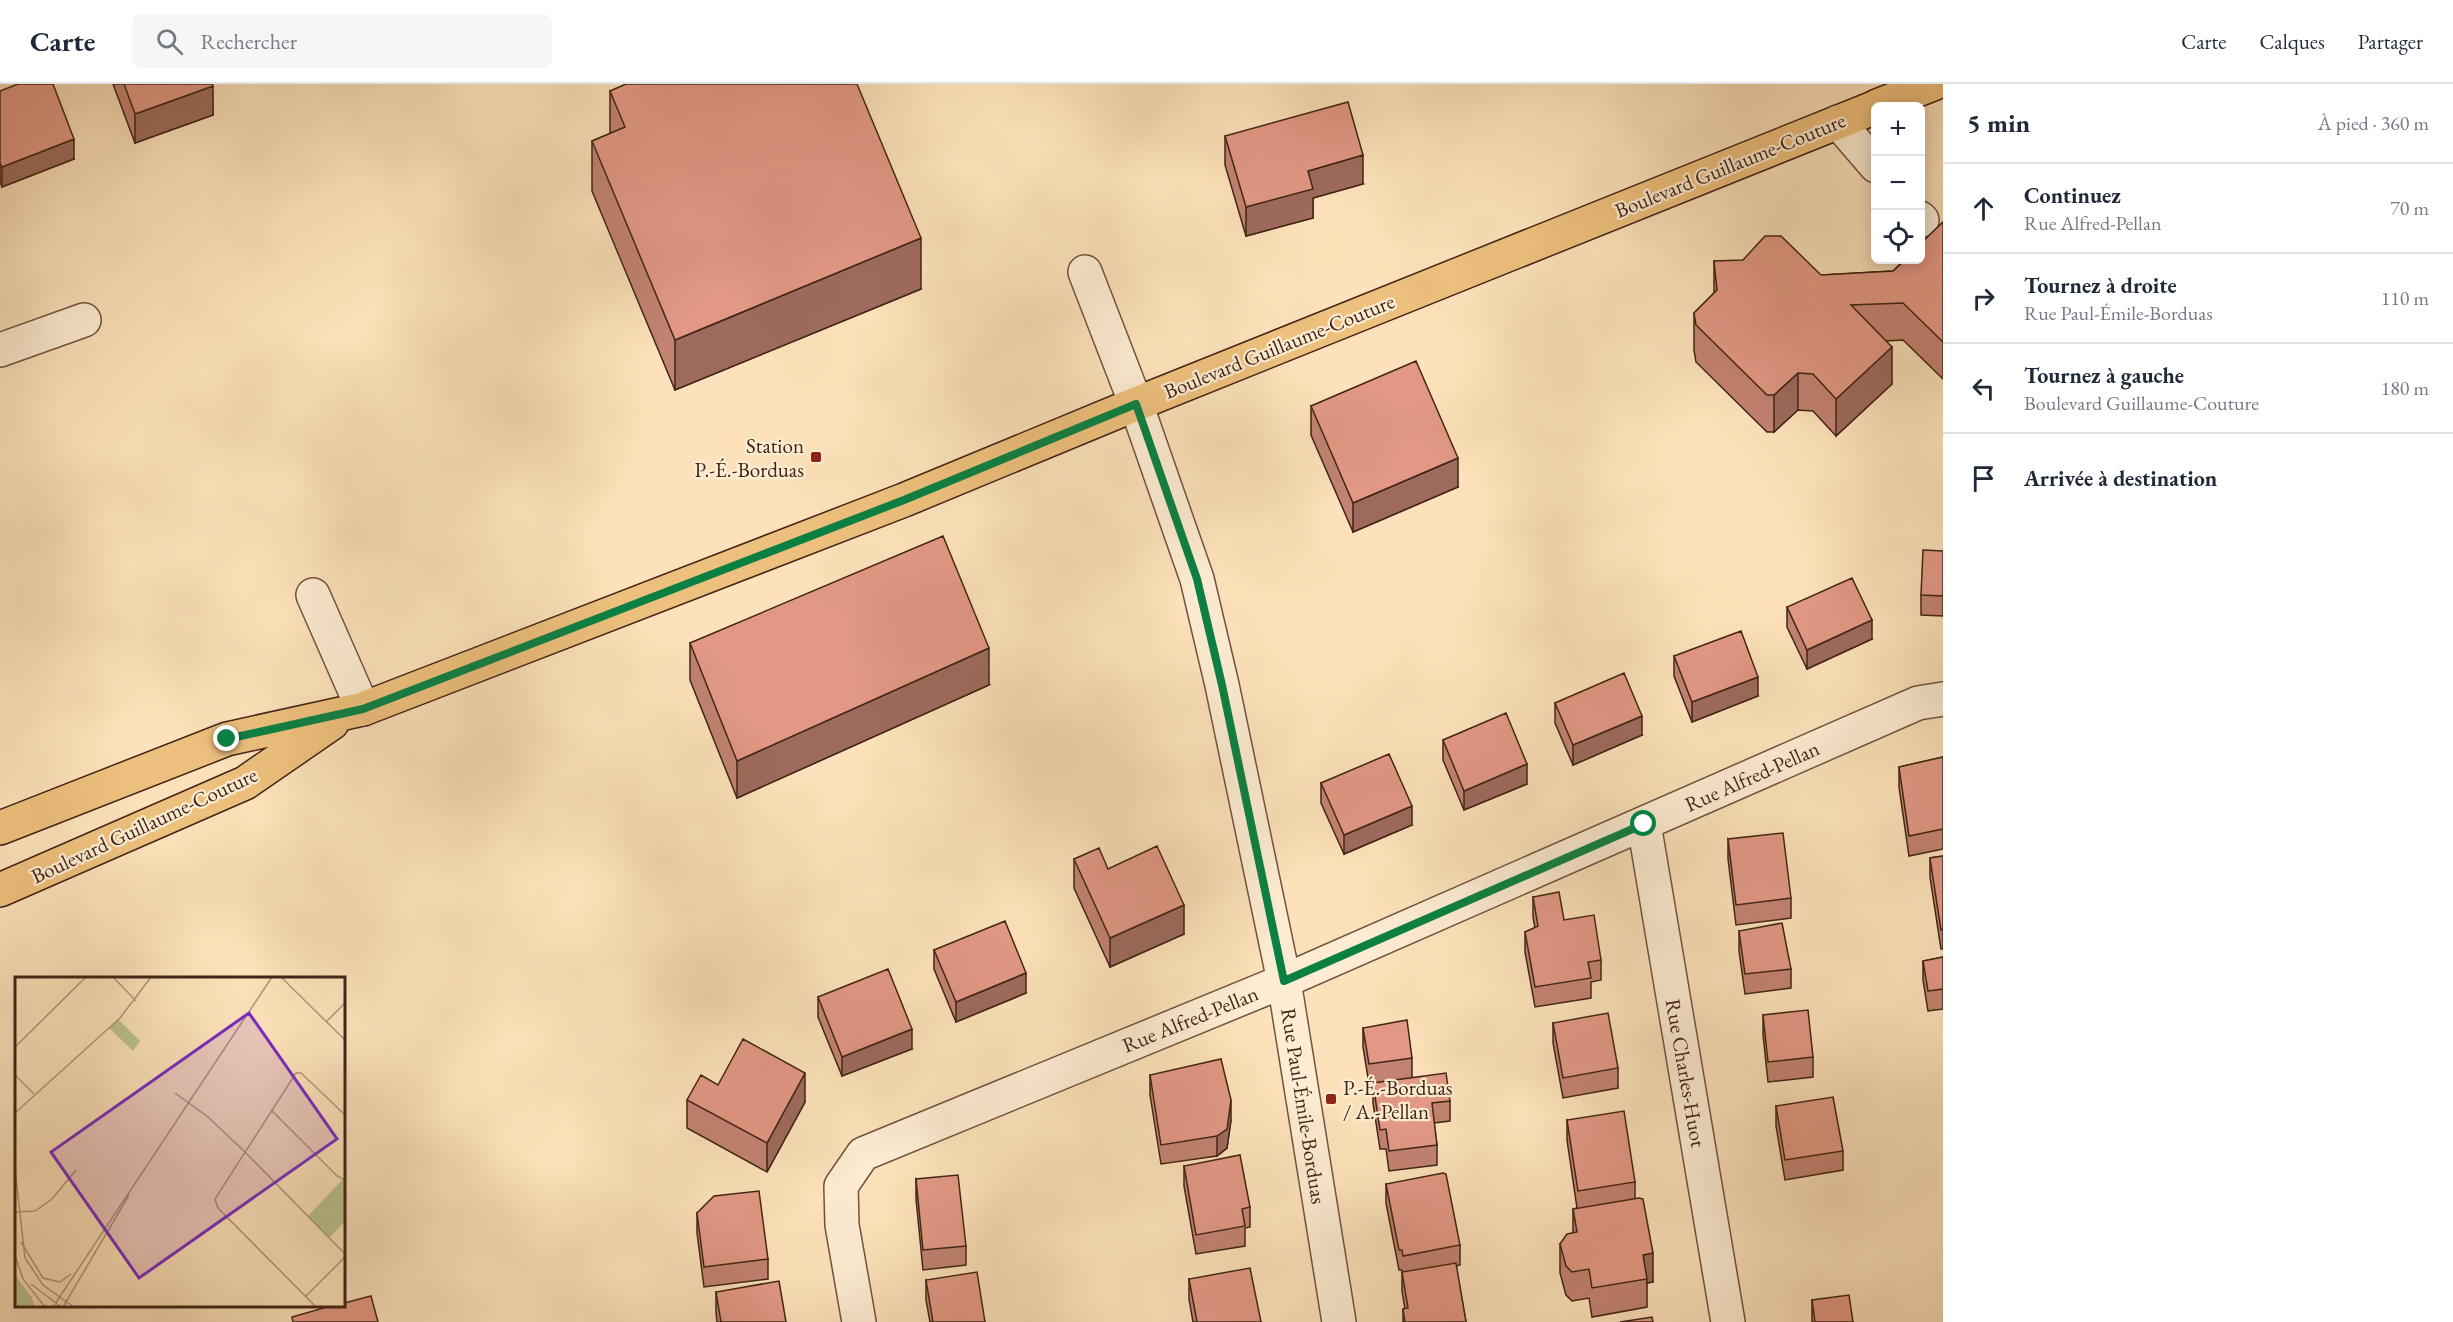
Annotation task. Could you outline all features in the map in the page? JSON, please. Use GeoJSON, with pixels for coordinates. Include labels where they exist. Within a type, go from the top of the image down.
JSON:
{"type":"FeatureCollection","features":[{"type":"Feature","properties":{"kind":"main road","name":"Boulevard Guillaume-Couture"},"geometry":{"type":"LineString","coordinates":[[1888,102],[1933,84]]}},
{"type":"Feature","properties":{"kind":"main road","name":"Boulevard Guillaume-Couture"},"geometry":{"type":"LineString","coordinates":[[0,828],[227,739],[354,712],[895,504],[1136,404],[1871,109]]}},
{"type":"Feature","properties":{"kind":"main road","name":"Boulevard Guillaume-Couture"},"geometry":{"type":"LineString","coordinates":[[0,890],[245,783],[354,712]]}},
{"type":"Feature","properties":{"kind":"street"},"geometry":{"type":"LineString","coordinates":[[1838,122],[1871,161]]}},
{"type":"Feature","properties":{"kind":"street","name":"Rue Paul-Émile-Borduas"},"geometry":{"type":"LineString","coordinates":[[1086,272],[1136,404],[1197,579],[1224,694],[1284,981],[1339,1322]]}},
{"type":"Feature","properties":{"kind":"street"},"geometry":{"type":"LineString","coordinates":[[0,350],[84,320]]}},
{"type":"Feature","properties":{"kind":"street"},"geometry":{"type":"LineString","coordinates":[[313,595],[354,712]]}},
{"type":"Feature","properties":{"kind":"street","name":"Rue Alfred-Pellan"},"geometry":{"type":"LineString","coordinates":[[860,1322],[842,1226],[841,1186],[863,1154],[1284,981],[1918,703],[1943,699]]}},
{"type":"Feature","properties":{"kind":"street","name":"Rue Charles-Huot"},"geometry":{"type":"LineString","coordinates":[[1644,824],[1728,1322]]}},
{"type":"Feature","properties":{"kind":"building"},"geometry":{"type":"Polygon","coordinates":[[[18,84],[53,84],[74,139],[2,167],[0,163],[0,91],[18,84]]]}},
{"type":"Feature","properties":{"kind":"building"},"geometry":{"type":"Polygon","coordinates":[[[124,84],[212,84],[213,86],[135,114],[124,84]]]}},
{"type":"Feature","properties":{"kind":"building"},"geometry":{"type":"Polygon","coordinates":[[[626,84],[857,84],[921,238],[675,340],[592,141],[625,127],[610,91],[626,84]]]}},
{"type":"Feature","properties":{"kind":"building"},"geometry":{"type":"Polygon","coordinates":[[[1348,102],[1363,155],[1308,171],[1313,189],[1246,207],[1225,136],[1348,102]]]}},
{"type":"Feature","properties":{"kind":"building"},"geometry":{"type":"Polygon","coordinates":[[[1943,222],[1943,342],[1903,303],[1851,305],[1892,347],[1836,399],[1813,374],[1798,373],[1774,395],[1767,395],[1696,325],[1694,313],[1717,290],[1714,261],[1743,260],[1765,236],[1781,236],[1821,275],[1893,271],[1901,264],[1925,264],[1925,239],[1943,222]]]}},
{"type":"Feature","properties":{"kind":"building"},"geometry":{"type":"Polygon","coordinates":[[[1416,361],[1458,458],[1353,503],[1311,406],[1416,361]]]}},
{"type":"Feature","properties":{"kind":"building"},"geometry":{"type":"Polygon","coordinates":[[[943,536],[989,648],[737,761],[690,643],[943,536]]]}},
{"type":"Feature","properties":{"kind":"building"},"geometry":{"type":"Polygon","coordinates":[[[1923,550],[1943,551],[1943,596],[1921,595],[1923,550]]]}},
{"type":"Feature","properties":{"kind":"building"},"geometry":{"type":"Polygon","coordinates":[[[1852,578],[1872,620],[1807,650],[1787,607],[1852,578]]]}},
{"type":"Feature","properties":{"kind":"building"},"geometry":{"type":"Polygon","coordinates":[[[1741,631],[1758,677],[1692,702],[1674,656],[1741,631]]]}},
{"type":"Feature","properties":{"kind":"building"},"geometry":{"type":"Polygon","coordinates":[[[1624,673],[1642,716],[1573,745],[1555,703],[1624,673]]]}},
{"type":"Feature","properties":{"kind":"building"},"geometry":{"type":"Polygon","coordinates":[[[1506,713],[1527,764],[1464,791],[1443,740],[1506,713]]]}},
{"type":"Feature","properties":{"kind":"building"},"geometry":{"type":"Polygon","coordinates":[[[1389,754],[1412,806],[1344,835],[1321,783],[1389,754]]]}},
{"type":"Feature","properties":{"kind":"building"},"geometry":{"type":"Polygon","coordinates":[[[1943,757],[1943,829],[1909,836],[1899,767],[1943,757]]]}},
{"type":"Feature","properties":{"kind":"building"},"geometry":{"type":"Polygon","coordinates":[[[1783,833],[1791,898],[1736,905],[1728,839],[1783,833]]]}},
{"type":"Feature","properties":{"kind":"building"},"geometry":{"type":"Polygon","coordinates":[[[1157,846],[1184,905],[1110,938],[1074,859],[1099,848],[1108,869],[1157,846]]]}},
{"type":"Feature","properties":{"kind":"building"},"geometry":{"type":"Polygon","coordinates":[[[1943,856],[1943,929],[1941,930],[1930,858],[1943,856]]]}},
{"type":"Feature","properties":{"kind":"building"},"geometry":{"type":"Polygon","coordinates":[[[1559,892],[1564,920],[1594,915],[1601,960],[1588,962],[1591,978],[1535,987],[1525,932],[1538,926],[1533,897],[1559,892]]]}},
{"type":"Feature","properties":{"kind":"building"},"geometry":{"type":"Polygon","coordinates":[[[1005,921],[1026,973],[956,1002],[934,950],[1005,921]]]}},
{"type":"Feature","properties":{"kind":"building"},"geometry":{"type":"Polygon","coordinates":[[[1782,923],[1791,969],[1745,974],[1739,931],[1782,923]]]}},
{"type":"Feature","properties":{"kind":"building"},"geometry":{"type":"Polygon","coordinates":[[[1943,957],[1943,989],[1928,991],[1923,961],[1943,957]]]}},
{"type":"Feature","properties":{"kind":"building"},"geometry":{"type":"Polygon","coordinates":[[[888,969],[912,1029],[842,1057],[818,997],[888,969]]]}},
{"type":"Feature","properties":{"kind":"building"},"geometry":{"type":"Polygon","coordinates":[[[1808,1010],[1813,1057],[1768,1062],[1763,1015],[1808,1010]]]}},
{"type":"Feature","properties":{"kind":"building"},"geometry":{"type":"Polygon","coordinates":[[[1608,1013],[1618,1068],[1563,1078],[1553,1023],[1608,1013]]]}},
{"type":"Feature","properties":{"kind":"building"},"geometry":{"type":"Polygon","coordinates":[[[1407,1020],[1412,1058],[1369,1064],[1363,1028],[1407,1020]]]}},
{"type":"Feature","properties":{"kind":"building"},"geometry":{"type":"Polygon","coordinates":[[[743,1039],[805,1073],[767,1143],[687,1100],[701,1075],[718,1085],[743,1039]]]}},
{"type":"Feature","properties":{"kind":"building"},"geometry":{"type":"Polygon","coordinates":[[[1221,1059],[1231,1100],[1227,1129],[1217,1136],[1161,1145],[1150,1075],[1221,1059]]]}},
{"type":"Feature","properties":{"kind":"building"},"geometry":{"type":"Polygon","coordinates":[[[1446,1073],[1450,1101],[1432,1103],[1437,1145],[1389,1151],[1386,1129],[1380,1130],[1373,1083],[1446,1073]]]}},
{"type":"Feature","properties":{"kind":"building"},"geometry":{"type":"Polygon","coordinates":[[[1833,1097],[1843,1151],[1785,1160],[1776,1106],[1833,1097]]]}},
{"type":"Feature","properties":{"kind":"building"},"geometry":{"type":"Polygon","coordinates":[[[1624,1111],[1635,1182],[1578,1191],[1567,1120],[1624,1111]]]}},
{"type":"Feature","properties":{"kind":"building"},"geometry":{"type":"Polygon","coordinates":[[[1240,1155],[1250,1207],[1242,1209],[1245,1226],[1196,1235],[1184,1166],[1240,1155]]]}},
{"type":"Feature","properties":{"kind":"building"},"geometry":{"type":"Polygon","coordinates":[[[1446,1174],[1460,1245],[1403,1256],[1402,1250],[1399,1250],[1386,1184],[1446,1174]]]}},
{"type":"Feature","properties":{"kind":"building"},"geometry":{"type":"Polygon","coordinates":[[[958,1175],[966,1246],[923,1250],[916,1179],[958,1175]]]}},
{"type":"Feature","properties":{"kind":"building"},"geometry":{"type":"Polygon","coordinates":[[[759,1191],[768,1259],[704,1267],[697,1213],[714,1196],[759,1191]]]}},
{"type":"Feature","properties":{"kind":"building"},"geometry":{"type":"Polygon","coordinates":[[[1643,1199],[1653,1253],[1643,1255],[1647,1279],[1592,1288],[1589,1269],[1572,1272],[1566,1266],[1560,1244],[1567,1234],[1577,1232],[1573,1209],[1643,1199]]]}},
{"type":"Feature","properties":{"kind":"building"},"geometry":{"type":"Polygon","coordinates":[[[1456,1263],[1466,1322],[1405,1322],[1403,1309],[1408,1308],[1402,1272],[1456,1263]]]}},
{"type":"Feature","properties":{"kind":"building"},"geometry":{"type":"Polygon","coordinates":[[[1250,1268],[1261,1322],[1197,1322],[1189,1279],[1250,1268]]]}},
{"type":"Feature","properties":{"kind":"building"},"geometry":{"type":"Polygon","coordinates":[[[977,1272],[985,1322],[933,1322],[926,1280],[977,1272]]]}},
{"type":"Feature","properties":{"kind":"building"},"geometry":{"type":"Polygon","coordinates":[[[779,1281],[786,1322],[721,1322],[716,1292],[779,1281]]]}},
{"type":"Feature","properties":{"kind":"building"},"geometry":{"type":"Polygon","coordinates":[[[1849,1295],[1853,1322],[1815,1322],[1812,1300],[1849,1295]]]}},
{"type":"Feature","properties":{"kind":"building"},"geometry":{"type":"Polygon","coordinates":[[[371,1296],[378,1322],[293,1322],[292,1317],[327,1307],[345,1307],[345,1303],[371,1296]]]}},
{"type":"Feature","properties":{"kind":"building"},"geometry":{"type":"Polygon","coordinates":[[[1652,1317],[1653,1322],[1620,1322],[1652,1317]]]}},
{"type":"Feature","properties":{"kind":"place","name":"Station P.-É.-Borduas"},"geometry":{"type":"Point","coordinates":[816,457]}},
{"type":"Feature","properties":{"kind":"place","name":"P.-É.-Borduas / A.-Pellan"},"geometry":{"type":"Point","coordinates":[1331,1099]}},
{"type":"Feature","properties":{"kind":"route"},"geometry":{"type":"LineString","coordinates":[[227,739],[363,709],[904,500],[1136,404],[1197,579],[1222,685],[1284,981],[1644,824]]}}]}
